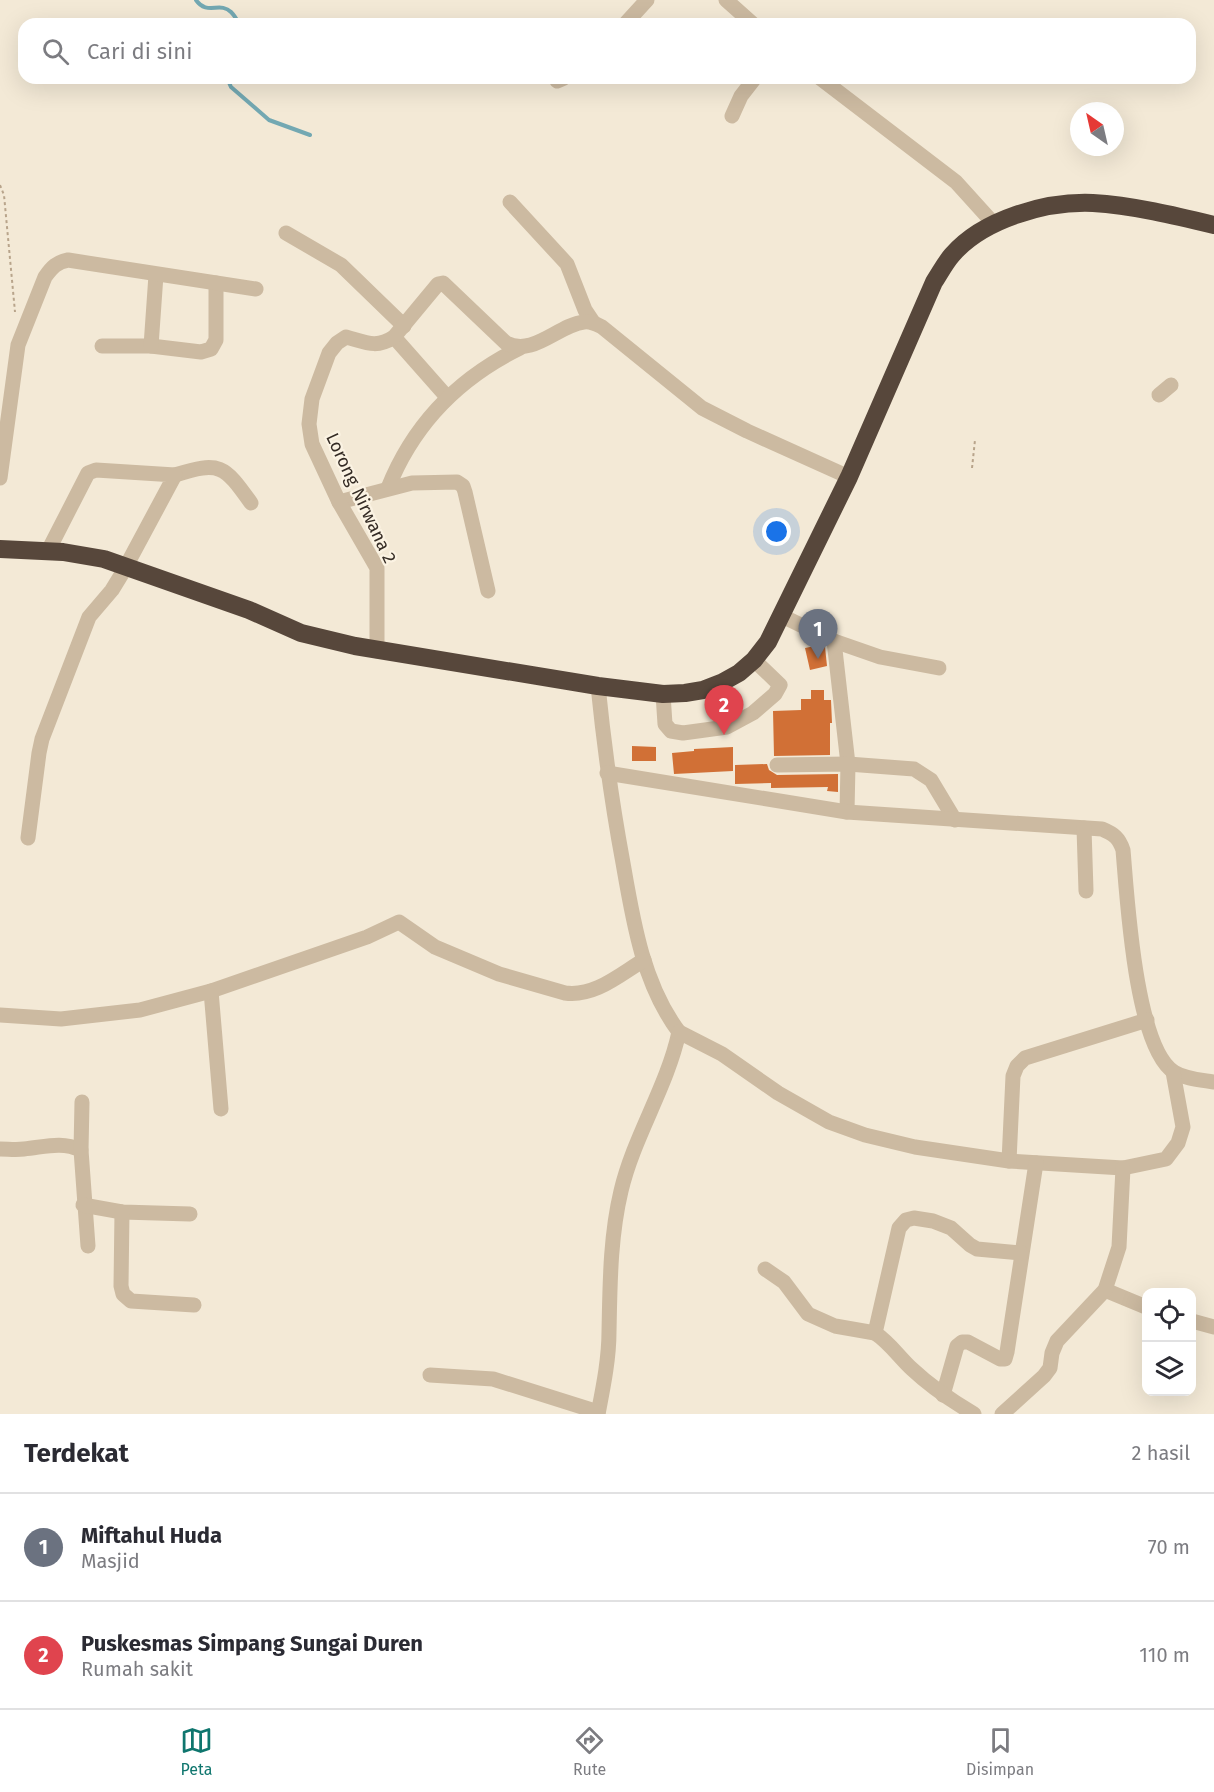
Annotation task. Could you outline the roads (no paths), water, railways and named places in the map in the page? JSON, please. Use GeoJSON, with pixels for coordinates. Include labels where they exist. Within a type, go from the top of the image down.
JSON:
{"type":"FeatureCollection","features":[{"type":"Feature","properties":{"kind":"highway"},"geometry":{"type":"LineString","coordinates":[[0,549],[84,555],[126,567],[249,610],[301,633],[377,651],[663,694],[703,690],[739,673],[754,660],[768,642],[849,477],[934,282],[951,256],[982,229],[1031,210],[1090,203],[1112,204],[1213,222]]}},
{"type":"Feature","properties":{"kind":"street"},"geometry":{"type":"LineString","coordinates":[[630,18],[647,0]]}},
{"type":"Feature","properties":{"kind":"street"},"geometry":{"type":"LineString","coordinates":[[726,0],[746,18]]}},
{"type":"Feature","properties":{"kind":"street"},"geometry":{"type":"LineString","coordinates":[[732,116],[741,96],[750,84]]}},
{"type":"Feature","properties":{"kind":"street"},"geometry":{"type":"LineString","coordinates":[[828,84],[956,182],[994,224]]}},
{"type":"Feature","properties":{"kind":"street"},"geometry":{"type":"LineString","coordinates":[[510,202],[567,264],[585,310],[593,322],[702,408],[849,477]]}},
{"type":"Feature","properties":{"kind":"street"},"geometry":{"type":"LineString","coordinates":[[286,233],[341,265],[399,331],[447,398]]}},
{"type":"Feature","properties":{"kind":"street"},"geometry":{"type":"LineString","coordinates":[[0,478],[18,345],[45,277],[60,261],[68,260],[256,289]]}},
{"type":"Feature","properties":{"kind":"street"},"geometry":{"type":"LineString","coordinates":[[151,346],[156,275]]}},
{"type":"Feature","properties":{"kind":"street"},"geometry":{"type":"LineString","coordinates":[[102,346],[151,346],[201,352],[211,349],[216,340],[216,283]]}},
{"type":"Feature","properties":{"kind":"street"},"geometry":{"type":"LineString","coordinates":[[399,331],[430,292],[438,284],[443,283],[506,343],[520,348]]}},
{"type":"Feature","properties":{"kind":"street"},"geometry":{"type":"LineString","coordinates":[[388,488],[397,465],[416,434],[439,405],[466,381],[495,360],[520,348],[584,322],[593,322]]}},
{"type":"Feature","properties":{"kind":"street","name":"Lorong Nirwana 2"},"geometry":{"type":"LineString","coordinates":[[377,651],[377,568],[339,502],[312,444],[309,424],[312,399],[328,353],[337,343],[346,337],[376,345],[384,343],[399,331]]}},
{"type":"Feature","properties":{"kind":"street"},"geometry":{"type":"LineString","coordinates":[[48,551],[88,473],[96,470],[175,476],[211,466],[226,471],[250,503]]}},
{"type":"Feature","properties":{"kind":"street"},"geometry":{"type":"LineString","coordinates":[[28,838],[42,739],[89,618],[112,590],[126,567],[175,476]]}},
{"type":"Feature","properties":{"kind":"street"},"geometry":{"type":"LineString","coordinates":[[339,502],[412,483],[457,482],[463,486],[488,591]]}},
{"type":"Feature","properties":{"kind":"street"},"geometry":{"type":"LineString","coordinates":[[782,616],[834,641],[880,657],[939,668]]}},
{"type":"Feature","properties":{"kind":"street"},"geometry":{"type":"LineString","coordinates":[[834,641],[848,764],[847,812]]}},
{"type":"Feature","properties":{"kind":"street"},"geometry":{"type":"LineString","coordinates":[[663,694],[665,724],[671,731],[683,733],[727,726],[753,713],[775,694],[780,685],[754,660]]}},
{"type":"Feature","properties":{"kind":"street"},"geometry":{"type":"LineString","coordinates":[[598,686],[607,773],[630,903],[644,960],[659,1001],[679,1032],[722,1054],[778,1093],[829,1122],[865,1135],[915,1147],[1009,1161],[1123,1168],[1166,1159],[1178,1143],[1183,1127],[1173,1072]]}},
{"type":"Feature","properties":{"kind":"street"},"geometry":{"type":"LineString","coordinates":[[777,765],[848,764],[914,769],[931,780],[955,820]]}},
{"type":"Feature","properties":{"kind":"street"},"geometry":{"type":"LineString","coordinates":[[607,773],[847,812],[1102,829],[1113,834],[1120,840],[1123,850],[1132,953],[1150,1036],[1161,1058],[1173,1072],[1214,1082]]}},
{"type":"Feature","properties":{"kind":"street"},"geometry":{"type":"LineString","coordinates":[[1084,828],[1086,891]]}},
{"type":"Feature","properties":{"kind":"street"},"geometry":{"type":"LineString","coordinates":[[0,1015],[61,1019],[140,1010],[212,991],[367,937],[399,922],[435,947],[488,970],[565,993],[576,994],[595,990],[644,960]]}},
{"type":"Feature","properties":{"kind":"street"},"geometry":{"type":"LineString","coordinates":[[212,991],[221,1109]]}},
{"type":"Feature","properties":{"kind":"street"},"geometry":{"type":"LineString","coordinates":[[1009,1161],[1013,1076],[1017,1066],[1025,1058],[1147,1020]]}},
{"type":"Feature","properties":{"kind":"street"},"geometry":{"type":"LineString","coordinates":[[430,1375],[493,1379],[598,1413],[609,1335],[610,1268],[621,1192],[630,1161],[669,1065],[679,1032]]}},
{"type":"Feature","properties":{"kind":"street"},"geometry":{"type":"LineString","coordinates":[[82,1102],[83,1205],[88,1246]]}},
{"type":"Feature","properties":{"kind":"street"},"geometry":{"type":"LineString","coordinates":[[0,1149],[24,1149],[58,1144],[71,1145],[81,1150]]}},
{"type":"Feature","properties":{"kind":"street"},"geometry":{"type":"LineString","coordinates":[[943,1395],[957,1346],[962,1342],[968,1342],[1000,1359],[1005,1359],[1036,1163]]}},
{"type":"Feature","properties":{"kind":"street"},"geometry":{"type":"LineString","coordinates":[[1002,1414],[1044,1376],[1050,1368],[1052,1353],[1057,1341],[1105,1290],[1119,1247],[1123,1168]]}},
{"type":"Feature","properties":{"kind":"street"},"geometry":{"type":"LineString","coordinates":[[83,1205],[122,1212],[190,1215]]}},
{"type":"Feature","properties":{"kind":"street"},"geometry":{"type":"LineString","coordinates":[[122,1212],[121,1286],[123,1294],[130,1301],[194,1305]]}},
{"type":"Feature","properties":{"kind":"street"},"geometry":{"type":"LineString","coordinates":[[875,1333],[899,1228],[906,1220],[914,1218],[933,1221],[951,1228],[978,1249],[1021,1253]]}},
{"type":"Feature","properties":{"kind":"street"},"geometry":{"type":"LineString","coordinates":[[765,1269],[784,1282],[808,1314],[835,1326],[875,1333],[887,1341],[912,1369],[943,1395],[974,1414]]}},
{"type":"Feature","properties":{"kind":"street"},"geometry":{"type":"LineString","coordinates":[[1105,1290],[1142,1305]]}},
{"type":"Feature","properties":{"kind":"street"},"geometry":{"type":"LineString","coordinates":[[1196,1322],[1214,1327]]}},
{"type":"Feature","properties":{"kind":"waterway"},"geometry":{"type":"LineString","coordinates":[[196,0],[205,7],[227,9],[235,18]]}},
{"type":"Feature","properties":{"kind":"waterway"},"geometry":{"type":"LineString","coordinates":[[230,84],[269,120],[310,135]]}},
{"type":"Feature","properties":{"kind":"place","name":"Miftahul Huda"},"geometry":{"type":"Point","coordinates":[818,659]}},
{"type":"Feature","properties":{"kind":"place","name":"Puskesmas Simpang Sungai Duren"},"geometry":{"type":"Point","coordinates":[724,735]}}]}
